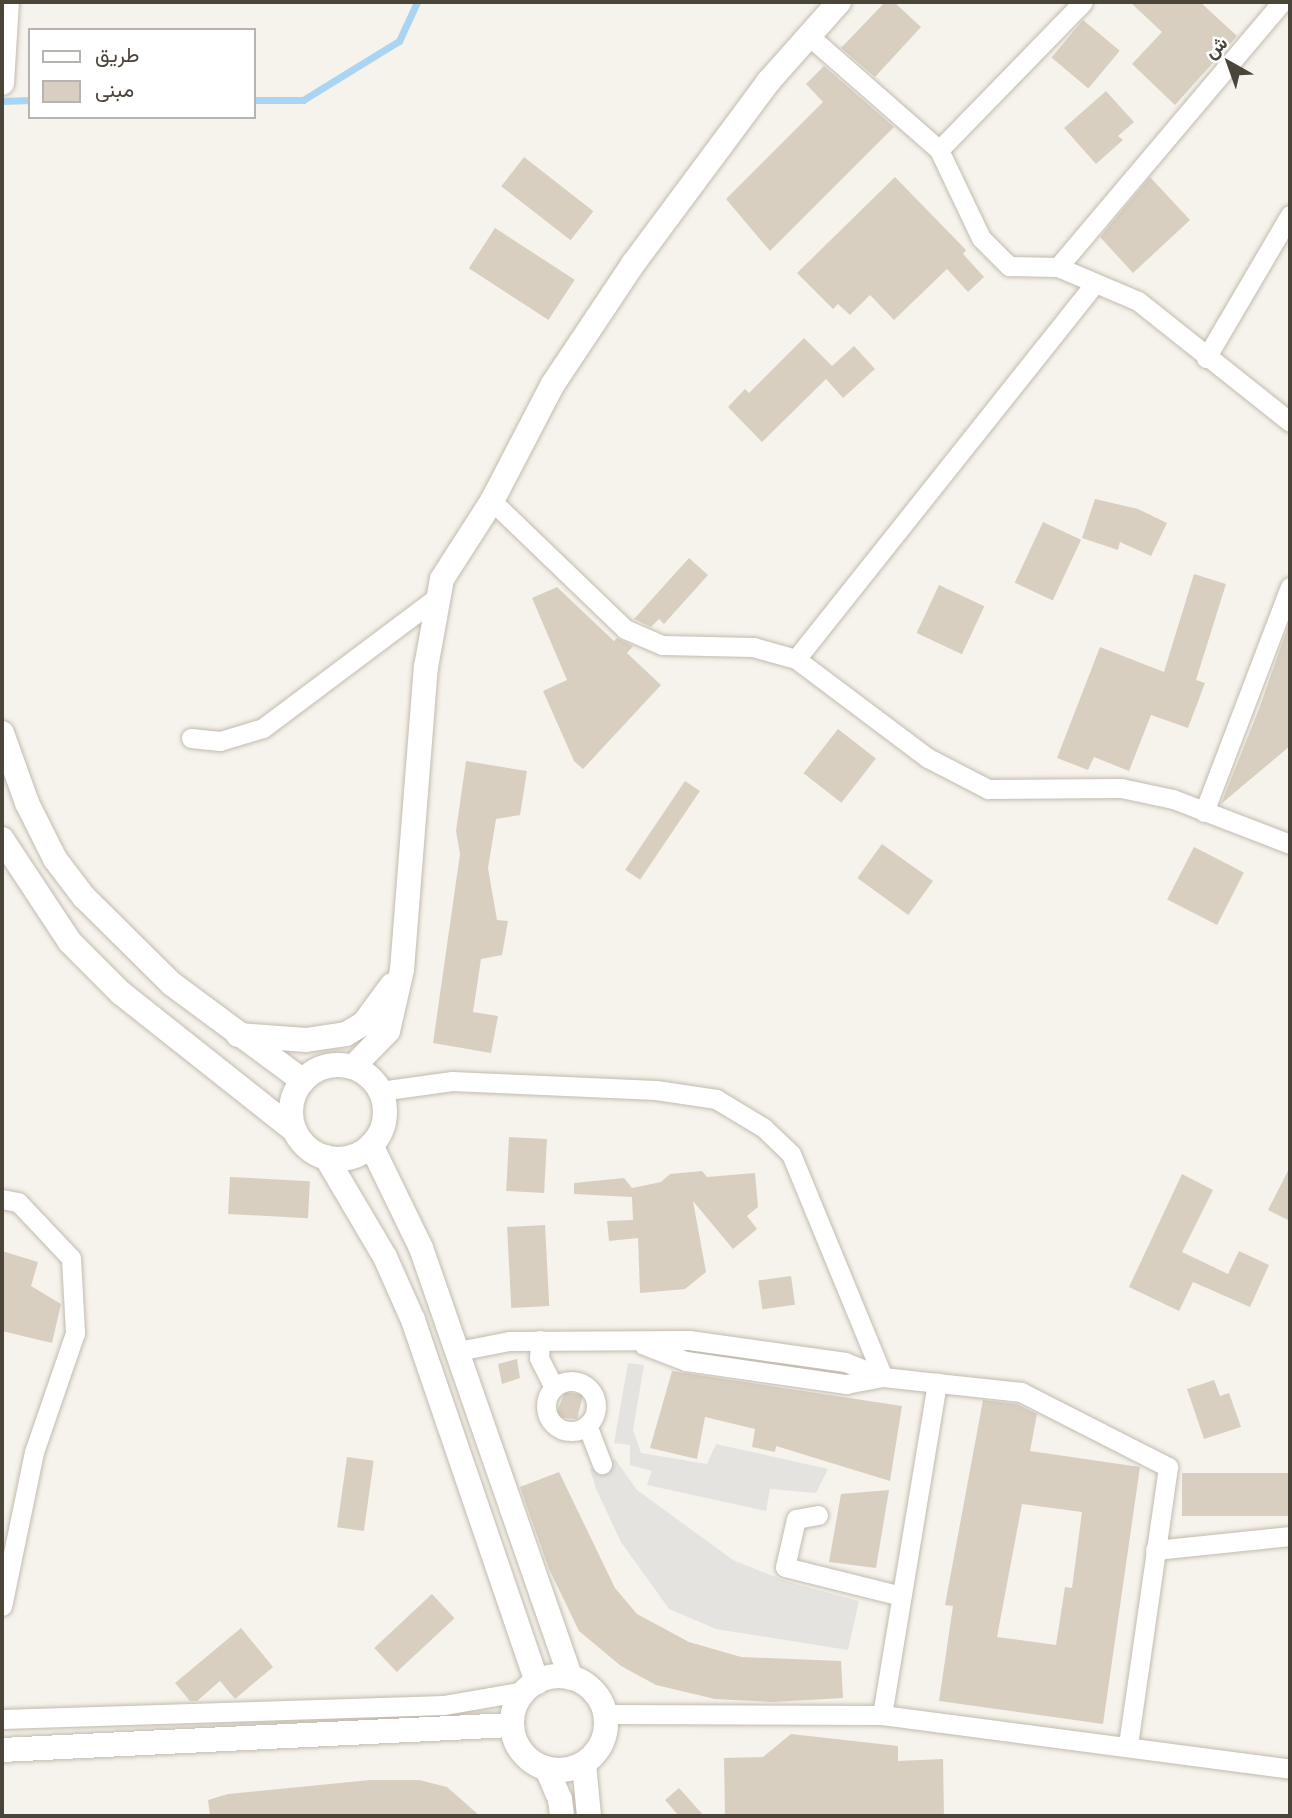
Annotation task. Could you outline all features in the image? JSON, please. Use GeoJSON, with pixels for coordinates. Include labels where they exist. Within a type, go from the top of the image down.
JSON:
{"type":"FeatureCollection","features":[{"type":"Feature","properties":{"kind":"street"},"geometry":{"type":"LineString","coordinates":[[2,83],[7,2]]}},
{"type":"Feature","properties":{"kind":"street"},"geometry":{"type":"LineString","coordinates":[[353,1067],[388,1031],[402,970],[426,667],[436,598],[452,561],[486,512],[554,384],[633,264],[704,165],[839,2]]}},
{"type":"Feature","properties":{"kind":"street"},"geometry":{"type":"LineString","coordinates":[[939,150],[1083,2]]}},
{"type":"Feature","properties":{"kind":"street"},"geometry":{"type":"LineString","coordinates":[[1058,267],[1282,2]]}},
{"type":"Feature","properties":{"kind":"street"},"geometry":{"type":"LineString","coordinates":[[809,36],[939,150],[981,238],[1009,266],[1058,267],[1094,285],[1110,285],[1138,301],[1206,358],[1290,422]]}},
{"type":"Feature","properties":{"kind":"street"},"geometry":{"type":"LineString","coordinates":[[1206,358],[1290,215]]}},
{"type":"Feature","properties":{"kind":"street"},"geometry":{"type":"LineString","coordinates":[[796,659],[1094,285]]}},
{"type":"Feature","properties":{"kind":"street"},"geometry":{"type":"LineString","coordinates":[[486,512],[625,629],[663,645],[753,647],[796,659],[928,758],[988,789],[1121,788],[1205,812],[1290,844]]}},
{"type":"Feature","properties":{"kind":"street"},"geometry":{"type":"LineString","coordinates":[[1205,812],[1290,587]]}},
{"type":"Feature","properties":{"kind":"street"},"geometry":{"type":"LineString","coordinates":[[191,738],[220,741],[263,728],[436,598]]}},
{"type":"Feature","properties":{"kind":"street"},"geometry":{"type":"LineString","coordinates":[[2,733],[50,848],[85,897],[172,984],[236,1035],[303,1081]]}},
{"type":"Feature","properties":{"kind":"street"},"geometry":{"type":"LineString","coordinates":[[2,839],[70,942],[121,993],[295,1132],[304,1144],[326,1157],[347,1158],[371,1145],[385,1115],[380,1091],[366,1074],[353,1067],[323,1067],[303,1081],[292,1101],[295,1132]]}},
{"type":"Feature","properties":{"kind":"street"},"geometry":{"type":"LineString","coordinates":[[236,1035],[306,1040],[345,1034],[379,1006],[402,970]]}},
{"type":"Feature","properties":{"kind":"street"},"geometry":{"type":"LineString","coordinates":[[380,1091],[452,1081],[656,1090],[716,1099],[764,1128],[791,1154],[883,1377]]}},
{"type":"Feature","properties":{"kind":"street"},"geometry":{"type":"LineString","coordinates":[[371,1145],[421,1248],[571,1678]]}},
{"type":"Feature","properties":{"kind":"street"},"geometry":{"type":"LineString","coordinates":[[326,1157],[385,1257],[413,1320],[531,1687]]}},
{"type":"Feature","properties":{"kind":"street"},"geometry":{"type":"LineString","coordinates":[[2,1199],[18,1202],[71,1258],[75,1333],[34,1452],[2,1606]]}},
{"type":"Feature","properties":{"kind":"street"},"geometry":{"type":"LineString","coordinates":[[458,1351],[540,1340],[689,1340],[845,1362],[883,1377],[1021,1392],[1168,1467],[1128,1745]]}},
{"type":"Feature","properties":{"kind":"street"},"geometry":{"type":"LineString","coordinates":[[540,1340],[539,1358],[554,1387],[547,1411],[555,1426],[572,1431],[587,1425],[596,1411],[589,1389],[568,1381],[554,1387]]}},
{"type":"Feature","properties":{"kind":"street"},"geometry":{"type":"LineString","coordinates":[[882,1714],[937,1383]]}},
{"type":"Feature","properties":{"kind":"street"},"geometry":{"type":"LineString","coordinates":[[587,1425],[602,1464]]}},
{"type":"Feature","properties":{"kind":"street"},"geometry":{"type":"LineString","coordinates":[[818,1515],[796,1519],[785,1567],[901,1596]]}},
{"type":"Feature","properties":{"kind":"street"},"geometry":{"type":"LineString","coordinates":[[1155,1549],[1290,1536]]}},
{"type":"Feature","properties":{"kind":"street"},"geometry":{"type":"LineString","coordinates":[[2,1719],[444,1706],[571,1678],[590,1687],[605,1714],[601,1745],[584,1764],[547,1769]]}},
{"type":"Feature","properties":{"kind":"street"},"geometry":{"type":"LineString","coordinates":[[531,1687],[515,1707],[512,1725],[525,1756],[547,1769],[560,1799],[562,1816]]}},
{"type":"Feature","properties":{"kind":"street"},"geometry":{"type":"LineString","coordinates":[[605,1714],[882,1714],[1128,1745],[1290,1769]]}},
{"type":"Feature","properties":{"kind":"street"},"geometry":{"type":"LineString","coordinates":[[2,1750],[512,1725]]}},
{"type":"Feature","properties":{"kind":"street"},"geometry":{"type":"LineString","coordinates":[[584,1764],[589,1816]]}},
{"type":"Feature","properties":{"kind":"shaded area"},"geometry":{"type":"Polygon","coordinates":[[[628,1363],[644,1365],[633,1430],[641,1453],[707,1464],[716,1444],[828,1469],[816,1493],[770,1489],[766,1511],[647,1485],[652,1471],[630,1465],[630,1445],[614,1443],[628,1363]]]}},
{"type":"Feature","properties":{"kind":"shaded area"},"geometry":{"type":"Polygon","coordinates":[[[615,1459],[637,1490],[733,1560],[788,1582],[859,1601],[848,1650],[716,1629],[669,1609],[621,1542],[596,1489],[590,1469],[615,1459]]]}},
{"type":"Feature","properties":{"kind":"building"},"geometry":{"type":"Polygon","coordinates":[[[885,2],[894,2],[921,27],[875,77],[841,48],[885,2]]]}},
{"type":"Feature","properties":{"kind":"building"},"geometry":{"type":"Polygon","coordinates":[[[1130,2],[1200,2],[1237,36],[1175,105],[1132,64],[1162,32],[1130,2]]]}},
{"type":"Feature","properties":{"kind":"building"},"geometry":{"type":"Polygon","coordinates":[[[1083,20],[1120,51],[1088,88],[1052,58],[1083,20]]]}},
{"type":"Feature","properties":{"kind":"building"},"geometry":{"type":"Polygon","coordinates":[[[824,66],[894,127],[770,251],[726,199],[823,102],[806,84],[824,66]]]}},
{"type":"Feature","properties":{"kind":"building"},"geometry":{"type":"Polygon","coordinates":[[[1106,91],[1134,122],[1118,136],[1123,140],[1096,164],[1064,128],[1106,91]]]}},
{"type":"Feature","properties":{"kind":"building"},"geometry":{"type":"Polygon","coordinates":[[[524,157],[593,211],[571,240],[501,186],[524,157]]]}},
{"type":"Feature","properties":{"kind":"building"},"geometry":{"type":"Polygon","coordinates":[[[895,177],[966,250],[963,254],[984,277],[968,292],[947,269],[894,320],[870,295],[850,315],[838,304],[833,309],[797,273],[895,177]]]}},
{"type":"Feature","properties":{"kind":"building"},"geometry":{"type":"Polygon","coordinates":[[[1150,177],[1190,220],[1133,273],[1100,237],[1150,177]]]}},
{"type":"Feature","properties":{"kind":"building"},"geometry":{"type":"Polygon","coordinates":[[[495,228],[575,280],[549,320],[469,268],[495,228]]]}},
{"type":"Feature","properties":{"kind":"building"},"geometry":{"type":"Polygon","coordinates":[[[804,338],[832,366],[854,346],[875,369],[843,398],[826,379],[762,442],[728,407],[745,389],[749,393],[804,338]]]}},
{"type":"Feature","properties":{"kind":"building"},"geometry":{"type":"Polygon","coordinates":[[[1095,499],[1138,509],[1167,523],[1151,556],[1120,542],[1118,550],[1082,538],[1095,499]]]}},
{"type":"Feature","properties":{"kind":"building"},"geometry":{"type":"Polygon","coordinates":[[[1043,522],[1081,540],[1053,600],[1015,583],[1043,522]]]}},
{"type":"Feature","properties":{"kind":"building"},"geometry":{"type":"Polygon","coordinates":[[[689,558],[708,575],[664,624],[659,619],[651,627],[634,619],[689,558]]]}},
{"type":"Feature","properties":{"kind":"building"},"geometry":{"type":"Polygon","coordinates":[[[1194,574],[1226,584],[1196,680],[1205,683],[1188,728],[1151,715],[1129,771],[1094,757],[1088,770],[1057,758],[1100,647],[1164,672],[1194,574]]]}},
{"type":"Feature","properties":{"kind":"building"},"geometry":{"type":"Polygon","coordinates":[[[939,585],[984,606],[962,654],[917,633],[939,585]]]}},
{"type":"Feature","properties":{"kind":"building"},"geometry":{"type":"Polygon","coordinates":[[[557,587],[614,641],[617,638],[633,646],[627,653],[661,685],[583,769],[574,761],[543,691],[567,680],[532,598],[557,587]]]}},
{"type":"Feature","properties":{"kind":"building"},"geometry":{"type":"Polygon","coordinates":[[[1290,621],[1290,746],[1221,804],[1259,709],[1290,621]]]}},
{"type":"Feature","properties":{"kind":"building"},"geometry":{"type":"Polygon","coordinates":[[[838,729],[876,759],[841,803],[804,773],[838,729]]]}},
{"type":"Feature","properties":{"kind":"building"},"geometry":{"type":"Polygon","coordinates":[[[466,761],[527,771],[520,815],[496,819],[488,868],[497,920],[508,921],[502,955],[481,959],[473,1012],[498,1016],[491,1053],[433,1043],[460,854],[456,831],[466,761]]]}},
{"type":"Feature","properties":{"kind":"building"},"geometry":{"type":"Polygon","coordinates":[[[685,781],[700,791],[640,880],[625,870],[685,781]]]}},
{"type":"Feature","properties":{"kind":"building"},"geometry":{"type":"Polygon","coordinates":[[[882,844],[933,881],[908,915],[857,878],[882,844]]]}},
{"type":"Feature","properties":{"kind":"building"},"geometry":{"type":"Polygon","coordinates":[[[1194,847],[1244,872],[1217,925],[1167,900],[1194,847]]]}},
{"type":"Feature","properties":{"kind":"building"},"geometry":{"type":"Polygon","coordinates":[[[509,1137],[547,1139],[544,1193],[506,1191],[509,1137]]]}},
{"type":"Feature","properties":{"kind":"building"},"geometry":{"type":"Polygon","coordinates":[[[1290,1167],[1290,1221],[1268,1210],[1290,1167]]]}},
{"type":"Feature","properties":{"kind":"building"},"geometry":{"type":"Polygon","coordinates":[[[702,1171],[707,1177],[755,1173],[758,1207],[747,1216],[757,1229],[733,1249],[693,1201],[706,1272],[685,1289],[640,1293],[638,1238],[609,1241],[607,1221],[633,1220],[632,1197],[574,1194],[574,1183],[624,1178],[632,1188],[661,1182],[670,1174],[702,1171]]]}},
{"type":"Feature","properties":{"kind":"building"},"geometry":{"type":"Polygon","coordinates":[[[1182,1174],[1213,1190],[1182,1252],[1228,1274],[1239,1251],[1269,1265],[1250,1307],[1193,1282],[1179,1311],[1129,1287],[1182,1174]]]}},
{"type":"Feature","properties":{"kind":"building"},"geometry":{"type":"Polygon","coordinates":[[[230,1177],[310,1181],[308,1218],[228,1214],[230,1177]]]}},
{"type":"Feature","properties":{"kind":"building"},"geometry":{"type":"Polygon","coordinates":[[[545,1225],[549,1306],[511,1308],[507,1227],[545,1225]]]}},
{"type":"Feature","properties":{"kind":"building"},"geometry":{"type":"Polygon","coordinates":[[[2,1251],[38,1262],[31,1286],[61,1304],[52,1343],[2,1331],[2,1251]]]}},
{"type":"Feature","properties":{"kind":"building"},"geometry":{"type":"Polygon","coordinates":[[[791,1276],[795,1305],[762,1309],[758,1281],[791,1276]]]}},
{"type":"Feature","properties":{"kind":"building"},"geometry":{"type":"Polygon","coordinates":[[[517,1359],[520,1378],[502,1384],[498,1364],[517,1359]]]}},
{"type":"Feature","properties":{"kind":"building"},"geometry":{"type":"Polygon","coordinates":[[[672,1371],[902,1406],[890,1481],[776,1446],[775,1452],[752,1447],[755,1429],[705,1417],[697,1459],[650,1448],[672,1371]]]}},
{"type":"Feature","properties":{"kind":"building"},"geometry":{"type":"Polygon","coordinates":[[[1214,1380],[1220,1396],[1229,1393],[1241,1427],[1204,1439],[1187,1389],[1214,1380]]]}},
{"type":"Feature","properties":{"kind":"building"},"geometry":{"type":"Polygon","coordinates":[[[565,1392],[583,1395],[577,1419],[555,1417],[565,1392]]]}},
{"type":"Feature","properties":{"kind":"building"},"geometry":{"type":"Polygon","coordinates":[[[983,1400],[1017,1404],[1037,1414],[1030,1451],[1140,1467],[1103,1724],[939,1701],[953,1606],[945,1605],[983,1400]],[[1022,1504],[997,1637],[1056,1645],[1065,1587],[1072,1588],[1082,1512],[1022,1504]]]}},
{"type":"Feature","properties":{"kind":"building"},"geometry":{"type":"Polygon","coordinates":[[[347,1457],[374,1461],[364,1531],[337,1527],[347,1457]]]}},
{"type":"Feature","properties":{"kind":"building"},"geometry":{"type":"Polygon","coordinates":[[[559,1472],[615,1588],[637,1614],[689,1642],[741,1657],[841,1661],[843,1698],[773,1702],[715,1699],[656,1685],[621,1666],[579,1631],[549,1569],[520,1487],[559,1472]]]}},
{"type":"Feature","properties":{"kind":"building"},"geometry":{"type":"Polygon","coordinates":[[[1182,1473],[1290,1473],[1290,1516],[1182,1516],[1182,1473]]]}},
{"type":"Feature","properties":{"kind":"building"},"geometry":{"type":"Polygon","coordinates":[[[889,1490],[876,1568],[829,1562],[841,1494],[889,1490]]]}},
{"type":"Feature","properties":{"kind":"building"},"geometry":{"type":"Polygon","coordinates":[[[432,1594],[455,1618],[397,1672],[374,1648],[432,1594]]]}},
{"type":"Feature","properties":{"kind":"building"},"geometry":{"type":"Polygon","coordinates":[[[241,1628],[273,1667],[235,1699],[220,1681],[197,1701],[190,1701],[175,1683],[241,1628]]]}},
{"type":"Feature","properties":{"kind":"building"},"geometry":{"type":"Polygon","coordinates":[[[791,1734],[898,1746],[898,1761],[943,1759],[944,1816],[725,1816],[724,1758],[763,1757],[791,1734]]]}},
{"type":"Feature","properties":{"kind":"building"},"geometry":{"type":"Polygon","coordinates":[[[370,1780],[419,1780],[447,1787],[480,1816],[210,1816],[208,1800],[228,1794],[370,1780]]]}},
{"type":"Feature","properties":{"kind":"building"},"geometry":{"type":"Polygon","coordinates":[[[679,1788],[704,1816],[679,1816],[665,1800],[679,1788]]]}},
{"type":"Feature","properties":{"kind":"waterway"},"geometry":{"type":"LineString","coordinates":[[256,100],[303,100],[399,41],[417,2]]}},
{"type":"Feature","properties":{"kind":"waterway"},"geometry":{"type":"LineString","coordinates":[[2,101],[28,100]]}}]}
